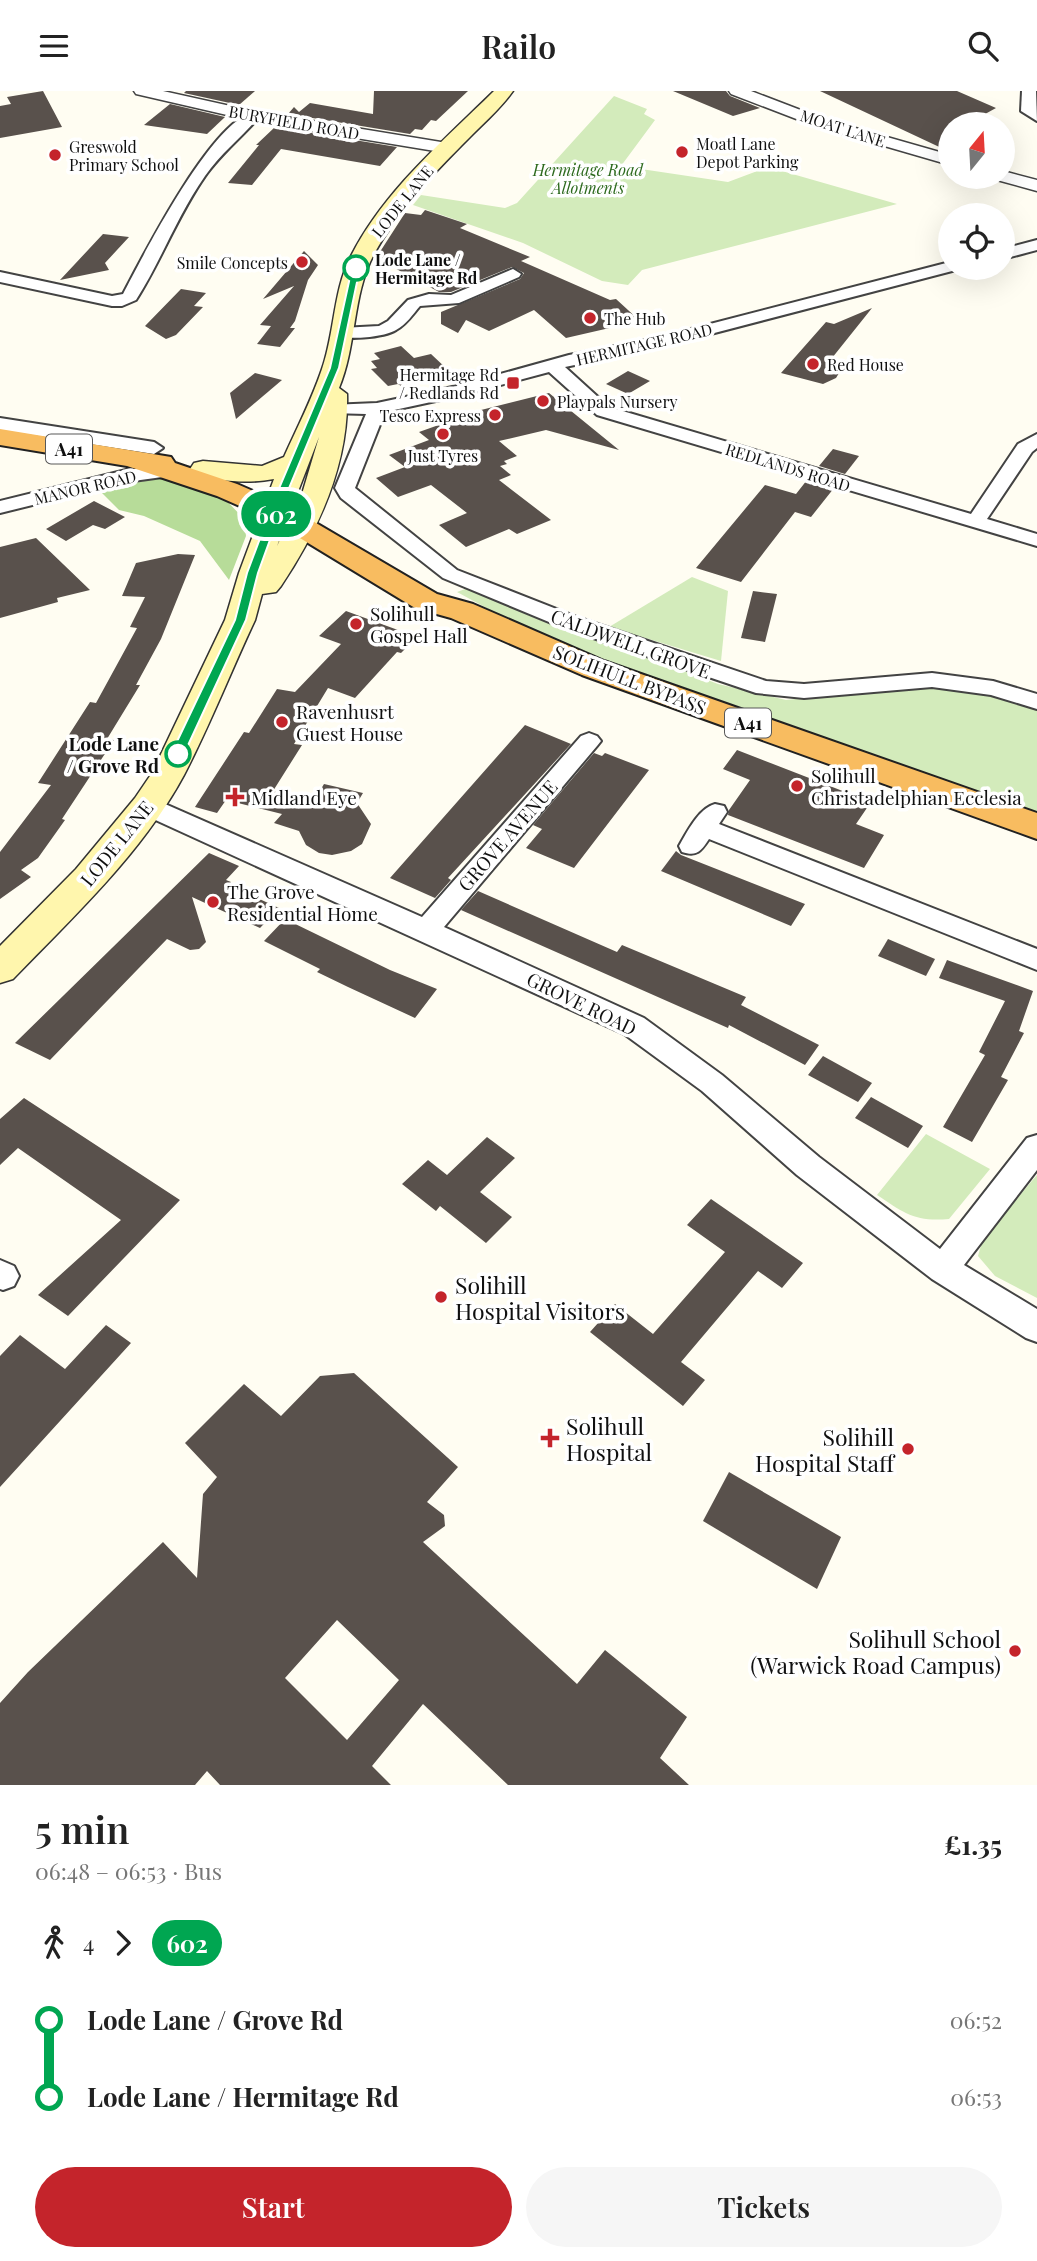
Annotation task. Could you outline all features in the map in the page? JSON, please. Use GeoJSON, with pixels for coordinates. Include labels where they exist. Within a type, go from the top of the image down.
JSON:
{"type":"FeatureCollection","features":[{"type":"Feature","properties":{"kind":"highway","name":"A41"},"geometry":{"type":"LineString","coordinates":[[0,437],[147,464],[203,469],[293,509]]}},
{"type":"Feature","properties":{"kind":"highway","name":"A41"},"geometry":{"type":"LineString","coordinates":[[147,464],[293,509]]}},
{"type":"Feature","properties":{"kind":"highway","name":"SOLIHULL BYPASS"},"geometry":{"type":"LineString","coordinates":[[293,509],[340,548],[426,601],[462,611],[593,668],[1037,826]]}},
{"type":"Feature","properties":{"kind":"highway","name":"SOLIHULL BYPASS"},"geometry":{"type":"LineString","coordinates":[[293,509],[380,546],[462,611]]}},
{"type":"Feature","properties":{"kind":"main road","name":"LODE LANE"},"geometry":{"type":"LineString","coordinates":[[240,620],[285,557],[293,509],[296,461],[332,375],[355,270],[373,236],[447,148],[504,91]]}},
{"type":"Feature","properties":{"kind":"main road","name":"LODE LANE"},"geometry":{"type":"LineString","coordinates":[[0,969],[89,878],[147,806],[183,744],[240,620],[253,573],[328,457],[336,409],[332,375]]}},
{"type":"Feature","properties":{"kind":"main road"},"geometry":{"type":"LineString","coordinates":[[203,469],[269,474],[281,471],[296,461]]}},
{"type":"Feature","properties":{"kind":"main road"},"geometry":{"type":"LineString","coordinates":[[285,557],[304,548],[340,548]]}},
{"type":"Feature","properties":{"kind":"street","name":"BURYFIELD ROAD"},"geometry":{"type":"LineString","coordinates":[[142,91],[253,116],[447,148]]}},
{"type":"Feature","properties":{"kind":"street","name":"MOAT LANE"},"geometry":{"type":"LineString","coordinates":[[737,91],[818,122],[938,157]]}},
{"type":"Feature","properties":{"kind":"street"},"geometry":{"type":"LineString","coordinates":[[1029,91],[1028,111],[1037,117]]}},
{"type":"Feature","properties":{"kind":"street"},"geometry":{"type":"LineString","coordinates":[[0,277],[112,301],[122,301],[130,297],[154,248],[195,183],[242,124],[253,116]]}},
{"type":"Feature","properties":{"kind":"street"},"geometry":{"type":"LineString","coordinates":[[1015,179],[1036,184]]}},
{"type":"Feature","properties":{"kind":"street"},"geometry":{"type":"LineString","coordinates":[[1015,251],[1037,245]]}},
{"type":"Feature","properties":{"kind":"street","name":"HERMITAGE ROAD"},"geometry":{"type":"LineString","coordinates":[[336,409],[377,408],[459,391],[575,359],[669,340],[938,270]]}},
{"type":"Feature","properties":{"kind":"street"},"geometry":{"type":"LineString","coordinates":[[341,333],[383,331],[394,325],[414,303],[429,299],[453,300],[513,274]]}},
{"type":"Feature","properties":{"kind":"street","name":"REDLANDS ROAD"},"geometry":{"type":"LineString","coordinates":[[553,366],[603,411],[1037,540]]}},
{"type":"Feature","properties":{"kind":"street","name":"CALDWELL GROVE"},"geometry":{"type":"LineString","coordinates":[[377,408],[345,488],[348,494],[450,574],[569,622],[764,688],[804,691],[932,680],[993,688],[1037,702]]}},
{"type":"Feature","properties":{"kind":"street"},"geometry":{"type":"LineString","coordinates":[[0,424],[147,464]]}},
{"type":"Feature","properties":{"kind":"street"},"geometry":{"type":"LineString","coordinates":[[975,522],[1025,448],[1037,440]]}},
{"type":"Feature","properties":{"kind":"street","name":"MANOR ROAD"},"geometry":{"type":"LineString","coordinates":[[0,507],[147,464]]}},
{"type":"Feature","properties":{"kind":"street","name":"GROVE AVENUE"},"geometry":{"type":"LineString","coordinates":[[426,930],[589,741]]}},
{"type":"Feature","properties":{"kind":"street","name":"GROVE ROAD"},"geometry":{"type":"LineString","coordinates":[[147,806],[634,1026],[712,1083],[808,1165],[943,1269],[1037,1327]]}},
{"type":"Feature","properties":{"kind":"street"},"geometry":{"type":"LineString","coordinates":[[703,829],[862,902],[1037,960]]}},
{"type":"Feature","properties":{"kind":"street"},"geometry":{"type":"LineString","coordinates":[[943,1269],[1037,1147]]}},
{"type":"Feature","properties":{"kind":"green space","name":"Hermitage Road Allotments"},"geometry":{"type":"Polygon","coordinates":[[[614,96],[647,109],[644,114],[655,120],[621,166],[728,182],[768,167],[897,204],[642,270],[628,285],[602,281],[523,243],[413,205],[421,195],[505,208],[517,203],[614,96]]]}},
{"type":"Feature","properties":{"kind":"green space"},"geometry":{"type":"Polygon","coordinates":[[[159,478],[225,499],[244,519],[246,536],[229,580],[200,541],[144,516],[119,510],[99,490],[159,478]]]}},
{"type":"Feature","properties":{"kind":"green space"},"geometry":{"type":"Polygon","coordinates":[[[692,577],[728,591],[721,661],[609,627],[692,577]]]}},
{"type":"Feature","properties":{"kind":"green space"},"geometry":{"type":"Polygon","coordinates":[[[468,588],[718,684],[786,700],[929,685],[1018,700],[1037,707],[1037,815],[547,641],[457,592],[468,588]]]}},
{"type":"Feature","properties":{"kind":"green space"},"geometry":{"type":"Polygon","coordinates":[[[926,1134],[990,1169],[949,1219],[927,1219],[910,1215],[877,1195],[926,1134]]]}},
{"type":"Feature","properties":{"kind":"green space"},"geometry":{"type":"Polygon","coordinates":[[[1037,1175],[1037,1298],[995,1276],[978,1256],[983,1238],[1037,1175]]]}},
{"type":"Feature","properties":{"kind":"building"},"geometry":{"type":"Polygon","coordinates":[[[43,91],[62,127],[0,138],[0,106],[11,104],[7,97],[43,91]]]}},
{"type":"Feature","properties":{"kind":"building"},"geometry":{"type":"Polygon","coordinates":[[[255,91],[239,105],[184,93],[255,91]]]}},
{"type":"Feature","properties":{"kind":"building"},"geometry":{"type":"Polygon","coordinates":[[[374,91],[468,91],[436,121],[431,120],[422,130],[415,129],[410,134],[288,114],[294,107],[299,112],[310,103],[373,114],[374,91]]]}},
{"type":"Feature","properties":{"kind":"building"},"geometry":{"type":"Polygon","coordinates":[[[673,91],[726,91],[730,96],[760,108],[733,116],[673,91]]]}},
{"type":"Feature","properties":{"kind":"building"},"geometry":{"type":"Polygon","coordinates":[[[820,91],[957,91],[996,108],[989,112],[938,112],[938,146],[820,91]]]}},
{"type":"Feature","properties":{"kind":"building"},"geometry":{"type":"Polygon","coordinates":[[[170,104],[225,117],[207,134],[144,125],[170,104]]]}},
{"type":"Feature","properties":{"kind":"building"},"geometry":{"type":"Polygon","coordinates":[[[275,127],[397,147],[380,166],[281,149],[252,185],[228,183],[259,145],[256,145],[275,127]]]}},
{"type":"Feature","properties":{"kind":"building"},"geometry":{"type":"Polygon","coordinates":[[[425,210],[467,224],[460,228],[530,257],[521,261],[610,300],[616,299],[640,321],[566,338],[534,310],[489,331],[466,320],[458,333],[441,324],[441,312],[520,279],[524,273],[512,267],[451,292],[439,292],[376,258],[405,213],[421,215],[425,210]]]}},
{"type":"Feature","properties":{"kind":"building"},"geometry":{"type":"Polygon","coordinates":[[[103,234],[129,237],[105,263],[109,270],[60,280],[103,234]]]}},
{"type":"Feature","properties":{"kind":"building"},"geometry":{"type":"Polygon","coordinates":[[[304,251],[318,265],[308,280],[295,321],[290,328],[295,328],[280,347],[257,344],[271,326],[260,325],[294,286],[263,299],[304,251]]]}},
{"type":"Feature","properties":{"kind":"building"},"geometry":{"type":"Polygon","coordinates":[[[181,289],[206,293],[194,306],[203,307],[176,335],[166,339],[145,326],[181,289]]]}},
{"type":"Feature","properties":{"kind":"building"},"geometry":{"type":"Polygon","coordinates":[[[872,308],[832,358],[842,368],[836,378],[823,384],[781,373],[826,322],[834,324],[872,308]]]}},
{"type":"Feature","properties":{"kind":"building"},"geometry":{"type":"Polygon","coordinates":[[[401,346],[414,358],[431,354],[448,370],[434,374],[437,376],[401,386],[388,386],[371,369],[377,368],[371,361],[380,359],[374,353],[401,346]]]}},
{"type":"Feature","properties":{"kind":"building"},"geometry":{"type":"Polygon","coordinates":[[[628,371],[650,381],[628,394],[606,384],[628,371]]]}},
{"type":"Feature","properties":{"kind":"building"},"geometry":{"type":"Polygon","coordinates":[[[255,373],[282,380],[236,419],[230,393],[255,373]]]}},
{"type":"Feature","properties":{"kind":"building"},"geometry":{"type":"Polygon","coordinates":[[[549,393],[619,450],[546,430],[499,441],[517,456],[504,461],[507,464],[500,466],[511,475],[499,480],[551,520],[517,534],[509,529],[466,547],[439,525],[467,513],[431,485],[398,497],[376,478],[405,467],[389,455],[429,440],[419,432],[481,410],[549,393]]]}},
{"type":"Feature","properties":{"kind":"building"},"geometry":{"type":"Polygon","coordinates":[[[833,449],[859,456],[845,474],[819,466],[833,449]]]}},
{"type":"Feature","properties":{"kind":"building"},"geometry":{"type":"Polygon","coordinates":[[[807,480],[834,488],[811,517],[795,512],[741,582],[696,568],[765,485],[796,494],[807,480]]]}},
{"type":"Feature","properties":{"kind":"building"},"geometry":{"type":"Polygon","coordinates":[[[94,501],[125,517],[105,529],[93,525],[66,541],[46,529],[94,501]]]}},
{"type":"Feature","properties":{"kind":"building"},"geometry":{"type":"Polygon","coordinates":[[[36,538],[90,590],[57,598],[58,602],[0,618],[0,547],[36,538]]]}},
{"type":"Feature","properties":{"kind":"building"},"geometry":{"type":"Polygon","coordinates":[[[178,554],[195,555],[161,639],[136,685],[140,685],[107,739],[114,740],[62,819],[65,820],[38,858],[21,870],[31,877],[0,899],[0,852],[51,785],[38,783],[90,702],[96,703],[137,628],[130,627],[145,597],[122,596],[136,563],[178,554]]]}},
{"type":"Feature","properties":{"kind":"building"},"geometry":{"type":"Polygon","coordinates":[[[753,591],[777,594],[765,642],[741,638],[753,591]]]}},
{"type":"Feature","properties":{"kind":"building"},"geometry":{"type":"Polygon","coordinates":[[[346,611],[417,637],[401,653],[397,652],[355,698],[328,688],[294,744],[302,745],[273,791],[312,804],[324,784],[363,793],[357,803],[371,824],[362,844],[351,851],[332,855],[319,853],[306,845],[299,831],[274,823],[282,814],[226,800],[217,813],[195,807],[244,732],[249,733],[277,689],[295,692],[341,644],[319,636],[346,611]]]}},
{"type":"Feature","properties":{"kind":"building"},"geometry":{"type":"Polygon","coordinates":[[[525,725],[571,744],[448,878],[451,880],[435,898],[390,878],[525,725]]]}},
{"type":"Feature","properties":{"kind":"building"},"geometry":{"type":"Polygon","coordinates":[[[737,750],[871,802],[856,824],[884,835],[864,868],[728,815],[750,780],[723,769],[737,750]]]}},
{"type":"Feature","properties":{"kind":"building"},"geometry":{"type":"Polygon","coordinates":[[[594,753],[602,756],[605,753],[649,770],[574,868],[526,848],[542,829],[533,825],[594,753]]]}},
{"type":"Feature","properties":{"kind":"building"},"geometry":{"type":"Polygon","coordinates":[[[676,851],[805,904],[791,926],[661,871],[676,851]]]}},
{"type":"Feature","properties":{"kind":"building"},"geometry":{"type":"Polygon","coordinates":[[[209,853],[239,866],[226,880],[231,882],[229,885],[279,908],[260,928],[192,897],[206,942],[199,949],[190,950],[167,939],[50,1060],[15,1043],[209,853]]]}},
{"type":"Feature","properties":{"kind":"building"},"geometry":{"type":"Polygon","coordinates":[[[478,891],[617,952],[622,945],[746,997],[741,1005],[819,1045],[805,1065],[729,1025],[728,1028],[461,910],[478,891]]]}},
{"type":"Feature","properties":{"kind":"building"},"geometry":{"type":"Polygon","coordinates":[[[285,919],[390,970],[437,989],[415,1018],[317,972],[320,969],[264,941],[285,919]]]}},
{"type":"Feature","properties":{"kind":"building"},"geometry":{"type":"Polygon","coordinates":[[[888,939],[935,959],[926,976],[878,956],[888,939]]]}},
{"type":"Feature","properties":{"kind":"building"},"geometry":{"type":"Polygon","coordinates":[[[947,960],[1033,991],[1019,1031],[1024,1033],[1001,1077],[1008,1080],[972,1142],[943,1127],[985,1055],[979,1052],[1005,1001],[939,978],[947,960]]]}},
{"type":"Feature","properties":{"kind":"building"},"geometry":{"type":"Polygon","coordinates":[[[823,1056],[872,1083],[858,1102],[808,1075],[823,1056]]]}},
{"type":"Feature","properties":{"kind":"building"},"geometry":{"type":"Polygon","coordinates":[[[871,1097],[923,1126],[908,1148],[855,1118],[871,1097]]]}},
{"type":"Feature","properties":{"kind":"building"},"geometry":{"type":"Polygon","coordinates":[[[24,1098],[180,1200],[68,1316],[38,1295],[121,1220],[18,1148],[0,1165],[0,1119],[24,1098]]]}},
{"type":"Feature","properties":{"kind":"building"},"geometry":{"type":"Polygon","coordinates":[[[487,1137],[515,1158],[480,1192],[512,1217],[486,1243],[440,1206],[436,1211],[402,1184],[428,1160],[447,1175],[487,1137]]]}},
{"type":"Feature","properties":{"kind":"building"},"geometry":{"type":"Polygon","coordinates":[[[711,1199],[803,1263],[782,1288],[758,1271],[681,1362],[705,1380],[683,1406],[590,1332],[615,1304],[653,1334],[725,1252],[687,1225],[711,1199]]]}},
{"type":"Feature","properties":{"kind":"building"},"geometry":{"type":"Polygon","coordinates":[[[106,1325],[131,1343],[0,1487],[0,1356],[20,1335],[65,1369],[106,1325]]]}},
{"type":"Feature","properties":{"kind":"building"},"geometry":{"type":"Polygon","coordinates":[[[354,1373],[458,1467],[427,1502],[444,1515],[445,1526],[423,1542],[577,1684],[605,1650],[687,1717],[660,1758],[689,1785],[508,1785],[423,1704],[372,1766],[391,1785],[220,1785],[207,1771],[195,1785],[0,1785],[0,1703],[28,1672],[163,1542],[197,1578],[203,1494],[217,1477],[185,1443],[244,1384],[281,1416],[320,1376],[354,1373]],[[337,1620],[285,1678],[347,1740],[399,1680],[337,1620]]]}},
{"type":"Feature","properties":{"kind":"building"},"geometry":{"type":"Polygon","coordinates":[[[729,1472],[841,1537],[817,1589],[703,1521],[729,1472]]]}},
{"type":"Feature","properties":{"kind":"bus line","name":"602"},"geometry":{"type":"LineString","coordinates":[[178,754],[240,620],[253,573],[282,493],[335,368],[356,268]]}},
{"type":"Feature","properties":{"kind":"place","name":"Moatl Lane Depot Parking"},"geometry":{"type":"Point","coordinates":[682,152]}},
{"type":"Feature","properties":{"kind":"place","name":"Greswold Primary School"},"geometry":{"type":"Point","coordinates":[55,155]}},
{"type":"Feature","properties":{"kind":"place","name":"Smile Concepts"},"geometry":{"type":"Point","coordinates":[302,262]}},
{"type":"Feature","properties":{"kind":"place","name":"Lode Lane / Hermitage Rd"},"geometry":{"type":"Point","coordinates":[356,268]}},
{"type":"Feature","properties":{"kind":"place","name":"The Hub"},"geometry":{"type":"Point","coordinates":[590,318]}},
{"type":"Feature","properties":{"kind":"place","name":"Red House"},"geometry":{"type":"Point","coordinates":[813,364]}},
{"type":"Feature","properties":{"kind":"place","name":"Hermitage Rd / Redlands Rd"},"geometry":{"type":"Point","coordinates":[513,383]}},
{"type":"Feature","properties":{"kind":"place","name":"Playpals Nursery"},"geometry":{"type":"Point","coordinates":[543,401]}},
{"type":"Feature","properties":{"kind":"place","name":"Tesco Express"},"geometry":{"type":"Point","coordinates":[495,415]}},
{"type":"Feature","properties":{"kind":"place","name":"Just Tyres"},"geometry":{"type":"Point","coordinates":[443,434]}},
{"type":"Feature","properties":{"kind":"place","name":"Solihull Gospel Hall"},"geometry":{"type":"Point","coordinates":[356,624]}},
{"type":"Feature","properties":{"kind":"place","name":"Ravenhusrt Guest House"},"geometry":{"type":"Point","coordinates":[282,722]}},
{"type":"Feature","properties":{"kind":"place","name":"Lode Lane / Grove Rd"},"geometry":{"type":"Point","coordinates":[178,754]}},
{"type":"Feature","properties":{"kind":"place","name":"Solihull Christadelphian Ecclesia"},"geometry":{"type":"Point","coordinates":[797,786]}},
{"type":"Feature","properties":{"kind":"place","name":"Midland Eye"},"geometry":{"type":"Point","coordinates":[235,797]}},
{"type":"Feature","properties":{"kind":"place","name":"The Grove Residential Home"},"geometry":{"type":"Point","coordinates":[213,902]}},
{"type":"Feature","properties":{"kind":"place","name":"Solihill Hospital Visitors"},"geometry":{"type":"Point","coordinates":[441,1297]}},
{"type":"Feature","properties":{"kind":"place","name":"Solihull Hospital"},"geometry":{"type":"Point","coordinates":[550,1438]}},
{"type":"Feature","properties":{"kind":"place","name":"Solihill Hospital Staff"},"geometry":{"type":"Point","coordinates":[908,1449]}},
{"type":"Feature","properties":{"kind":"place","name":"Solihull School (Warwick Road Campus)"},"geometry":{"type":"Point","coordinates":[1015,1651]}}]}
